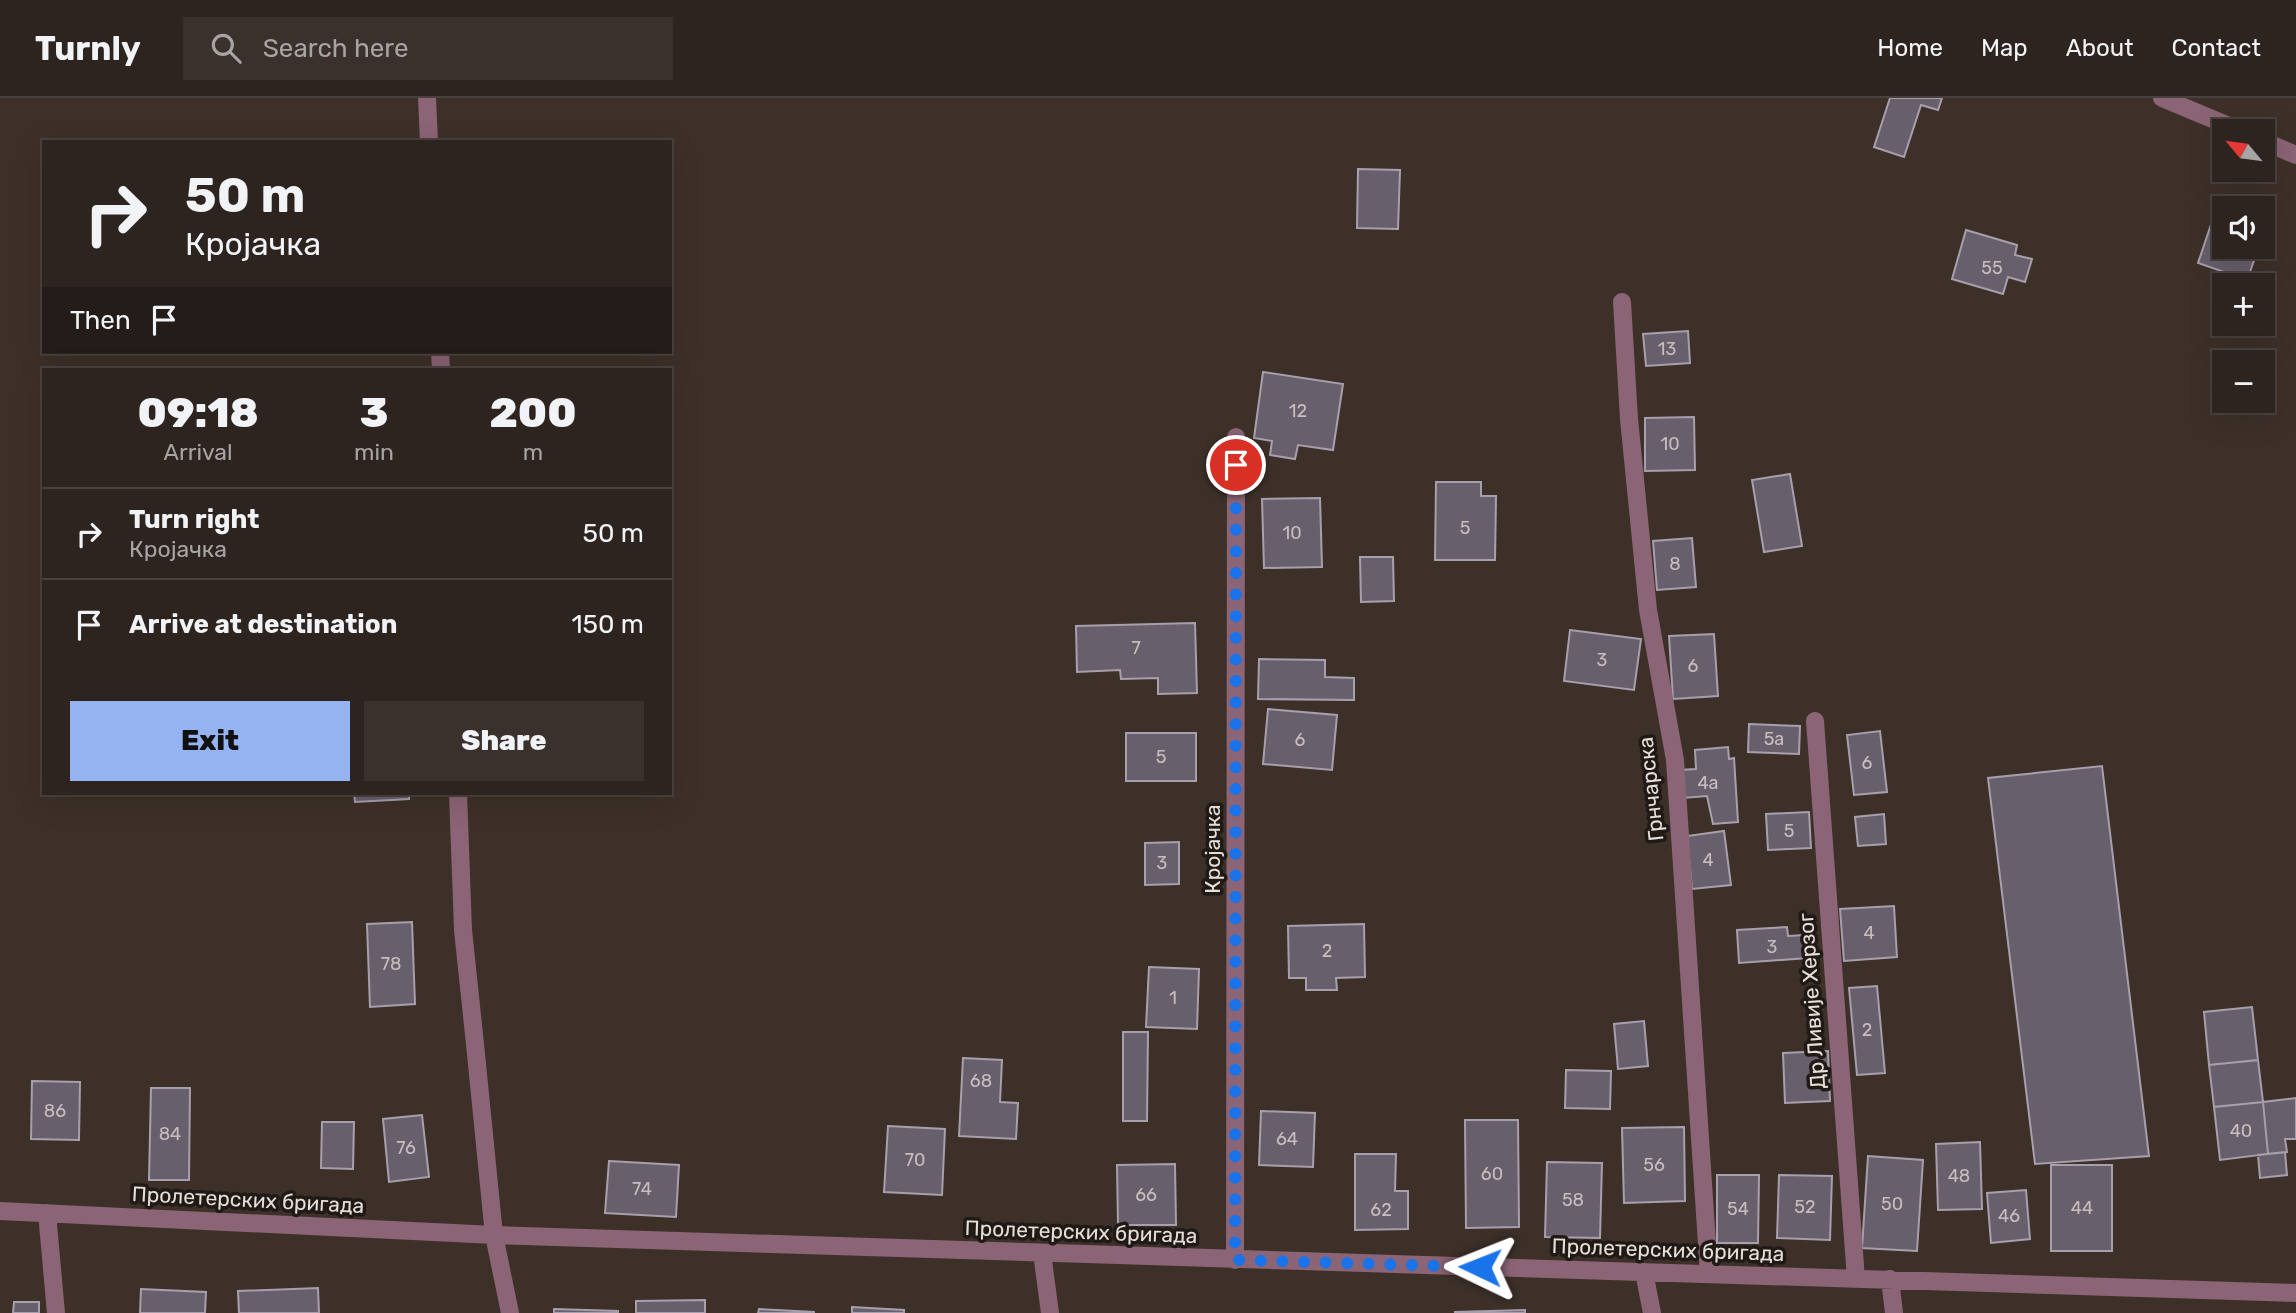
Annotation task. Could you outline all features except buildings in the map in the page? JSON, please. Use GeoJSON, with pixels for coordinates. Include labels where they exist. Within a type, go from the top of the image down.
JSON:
{"type":"FeatureCollection","features":[{"type":"Feature","properties":{"kind":"street"},"geometry":{"type":"LineString","coordinates":[[427,98],[429,140]]}},
{"type":"Feature","properties":{"kind":"street"},"geometry":{"type":"LineString","coordinates":[[2162,98],[2212,119]]}},
{"type":"Feature","properties":{"kind":"street"},"geometry":{"type":"LineString","coordinates":[[2275,146],[2296,155]]}},
{"type":"Feature","properties":{"kind":"street","name":"Грнчарска"},"geometry":{"type":"LineString","coordinates":[[1622,302],[1629,419],[1648,610],[1675,760],[1709,1274]]}},
{"type":"Feature","properties":{"kind":"street","name":"Кројачка"},"geometry":{"type":"LineString","coordinates":[[1235,1260],[1236,438]]}},
{"type":"Feature","properties":{"kind":"street","name":"Др Ливије Херзог"},"geometry":{"type":"LineString","coordinates":[[1815,721],[1856,1279]]}},
{"type":"Feature","properties":{"kind":"street"},"geometry":{"type":"LineString","coordinates":[[458,795],[463,930],[494,1235],[510,1313]]}},
{"type":"Feature","properties":{"kind":"street","name":"Пролетерских бригада"},"geometry":{"type":"LineString","coordinates":[[0,1211],[494,1235],[2296,1293]]}},
{"type":"Feature","properties":{"kind":"street"},"geometry":{"type":"LineString","coordinates":[[47,1213],[56,1313]]}},
{"type":"Feature","properties":{"kind":"street"},"geometry":{"type":"LineString","coordinates":[[1042,1253],[1050,1313]]}},
{"type":"Feature","properties":{"kind":"street"},"geometry":{"type":"LineString","coordinates":[[1644,1272],[1652,1313]]}},
{"type":"Feature","properties":{"kind":"street"},"geometry":{"type":"LineString","coordinates":[[1890,1279],[1894,1313]]}},
{"type":"Feature","properties":{"kind":"route"},"geometry":{"type":"LineString","coordinates":[[1236,465],[1235,1260],[1480,1267]]}}]}
